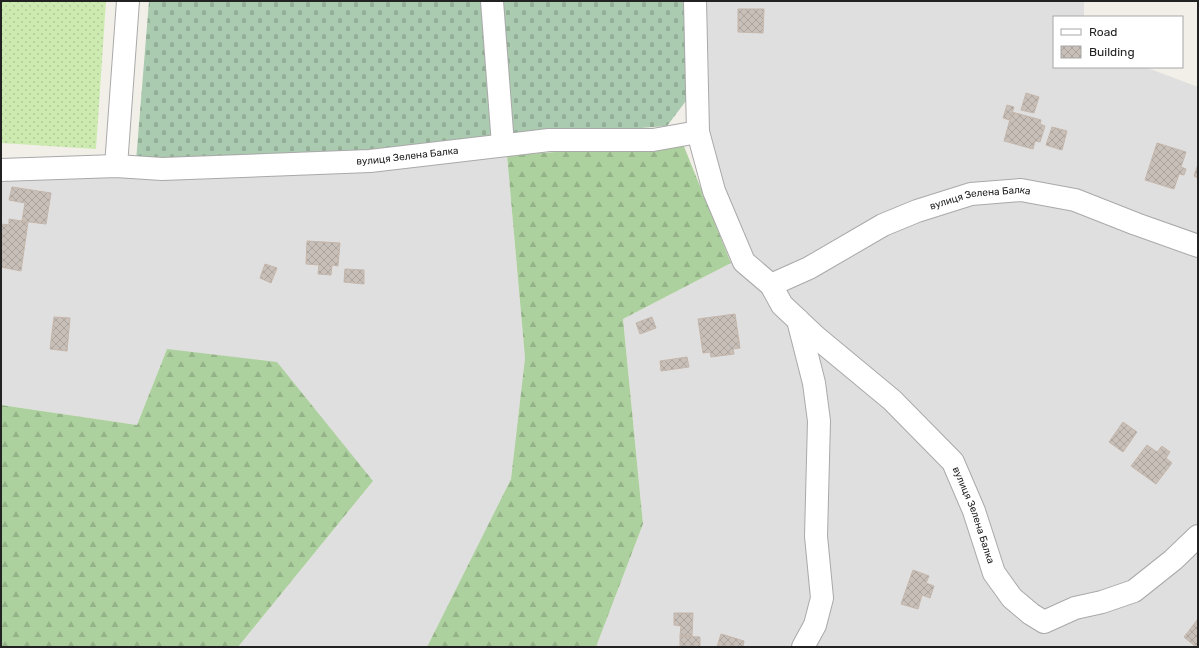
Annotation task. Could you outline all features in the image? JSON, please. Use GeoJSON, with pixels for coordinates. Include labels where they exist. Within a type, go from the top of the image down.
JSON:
{"type":"FeatureCollection","features":[{"type":"Feature","properties":{"kind":"lane"},"geometry":{"type":"LineString","coordinates":[[116,166],[128,1]]}},
{"type":"Feature","properties":{"kind":"lane"},"geometry":{"type":"LineString","coordinates":[[492,1],[503,145]]}},
{"type":"Feature","properties":{"kind":"lane","name":"вулиця Зелена Балка"},"geometry":{"type":"LineString","coordinates":[[695,1],[698,132],[714,191],[744,262],[771,285],[782,305],[816,337],[892,400],[952,462],[974,511],[994,573],[1012,598],[1031,614],[1044,622],[1076,608],[1102,602],[1134,591],[1173,560],[1198,536]]}},
{"type":"Feature","properties":{"kind":"lane","name":"вулиця Зелена Балка"},"geometry":{"type":"LineString","coordinates":[[1,170],[116,166],[162,169],[370,161],[549,140],[653,140],[698,132]]}},
{"type":"Feature","properties":{"kind":"lane","name":"вулиця Зелена Балка"},"geometry":{"type":"LineString","coordinates":[[771,285],[810,268],[883,225],[917,211],[971,194],[1021,190],[1075,200],[1198,246]]}},
{"type":"Feature","properties":{"kind":"lane"},"geometry":{"type":"LineString","coordinates":[[798,320],[814,383],[819,421],[816,536],[822,598],[815,625],[803,647]]}},
{"type":"Feature","properties":{"kind":"shaded area"},"geometry":{"type":"Polygon","coordinates":[[[701,1],[1084,1],[1084,16],[1053,16],[1053,68],[1148,68],[1198,87],[1198,647],[596,647],[643,524],[623,319],[731,263],[745,253],[702,132],[701,1]]]}},
{"type":"Feature","properties":{"kind":"shaded area"},"geometry":{"type":"Polygon","coordinates":[[[507,155],[525,358],[511,479],[427,647],[238,647],[373,481],[167,349],[137,425],[1,405],[1,179],[507,155]]]}},
{"type":"Feature","properties":{"kind":"green space"},"geometry":{"type":"Polygon","coordinates":[[[1,1],[106,1],[96,149],[1,143],[1,1]]]}},
{"type":"Feature","properties":{"kind":"green space"},"geometry":{"type":"Polygon","coordinates":[[[149,1],[687,1],[689,97],[667,126],[498,139],[368,155],[136,161],[149,1]]]}},
{"type":"Feature","properties":{"kind":"green space"},"geometry":{"type":"Polygon","coordinates":[[[683,144],[731,263],[623,319],[643,524],[596,647],[427,647],[511,479],[525,358],[507,155],[683,144]]]}},
{"type":"Feature","properties":{"kind":"green space"},"geometry":{"type":"Polygon","coordinates":[[[167,349],[277,362],[373,481],[238,647],[1,647],[1,405],[137,425],[167,349]]]}},
{"type":"Feature","properties":{"kind":"building"},"geometry":{"type":"Polygon","coordinates":[[[738,9],[764,9],[763,33],[738,32],[738,9]]]}},
{"type":"Feature","properties":{"kind":"building"},"geometry":{"type":"Polygon","coordinates":[[[1026,93],[1039,97],[1034,113],[1021,110],[1026,93]]]}},
{"type":"Feature","properties":{"kind":"building"},"geometry":{"type":"Polygon","coordinates":[[[1007,105],[1014,107],[1010,120],[1003,118],[1007,105]]]}},
{"type":"Feature","properties":{"kind":"building"},"geometry":{"type":"Polygon","coordinates":[[[1012,112],[1041,120],[1040,124],[1045,126],[1040,142],[1035,141],[1033,149],[1004,141],[1012,112]]]}},
{"type":"Feature","properties":{"kind":"building"},"geometry":{"type":"Polygon","coordinates":[[[1052,127],[1067,131],[1062,150],[1046,145],[1052,127]]]}},
{"type":"Feature","properties":{"kind":"building"},"geometry":{"type":"Polygon","coordinates":[[[1157,143],[1186,152],[1181,167],[1186,169],[1184,175],[1179,174],[1174,189],[1145,180],[1157,143]]]}},
{"type":"Feature","properties":{"kind":"building"},"geometry":{"type":"Polygon","coordinates":[[[1198,164],[1198,178],[1194,176],[1198,164]]]}},
{"type":"Feature","properties":{"kind":"building"},"geometry":{"type":"Polygon","coordinates":[[[12,187],[51,193],[46,224],[22,221],[25,203],[9,200],[12,187]]]}},
{"type":"Feature","properties":{"kind":"building"},"geometry":{"type":"Polygon","coordinates":[[[9,219],[28,222],[21,271],[1,267],[1,224],[9,225],[9,219]]]}},
{"type":"Feature","properties":{"kind":"building"},"geometry":{"type":"Polygon","coordinates":[[[307,241],[340,243],[338,266],[332,265],[331,275],[318,274],[319,265],[306,264],[307,241]]]}},
{"type":"Feature","properties":{"kind":"building"},"geometry":{"type":"Polygon","coordinates":[[[265,264],[277,268],[271,283],[260,278],[265,264]]]}},
{"type":"Feature","properties":{"kind":"building"},"geometry":{"type":"Polygon","coordinates":[[[345,269],[364,270],[364,284],[344,282],[345,269]]]}},
{"type":"Feature","properties":{"kind":"building"},"geometry":{"type":"Polygon","coordinates":[[[735,314],[740,348],[733,349],[734,354],[711,357],[710,352],[703,353],[698,319],[735,314]]]}},
{"type":"Feature","properties":{"kind":"building"},"geometry":{"type":"Polygon","coordinates":[[[54,317],[70,318],[67,351],[50,349],[54,317]]]}},
{"type":"Feature","properties":{"kind":"building"},"geometry":{"type":"Polygon","coordinates":[[[652,317],[656,328],[640,334],[636,323],[652,317]]]}},
{"type":"Feature","properties":{"kind":"building"},"geometry":{"type":"Polygon","coordinates":[[[687,357],[689,367],[661,371],[660,361],[687,357]]]}},
{"type":"Feature","properties":{"kind":"building"},"geometry":{"type":"Polygon","coordinates":[[[1123,422],[1137,432],[1123,452],[1109,442],[1123,422]]]}},
{"type":"Feature","properties":{"kind":"building"},"geometry":{"type":"Polygon","coordinates":[[[1147,445],[1157,452],[1162,446],[1170,452],[1166,458],[1172,463],[1156,484],[1131,466],[1147,445]]]}},
{"type":"Feature","properties":{"kind":"building"},"geometry":{"type":"Polygon","coordinates":[[[913,570],[929,576],[926,583],[934,586],[930,598],[922,595],[918,609],[901,604],[913,570]]]}},
{"type":"Feature","properties":{"kind":"building"},"geometry":{"type":"Polygon","coordinates":[[[674,613],[693,613],[692,636],[680,636],[681,626],[674,625],[674,613]]]}},
{"type":"Feature","properties":{"kind":"building"},"geometry":{"type":"Polygon","coordinates":[[[1198,619],[1198,647],[1196,647],[1184,637],[1198,619]]]}},
{"type":"Feature","properties":{"kind":"building"},"geometry":{"type":"Polygon","coordinates":[[[721,634],[744,641],[743,647],[717,647],[721,634]]]}},
{"type":"Feature","properties":{"kind":"building"},"geometry":{"type":"Polygon","coordinates":[[[680,636],[700,637],[700,647],[680,647],[680,636]]]}}]}
